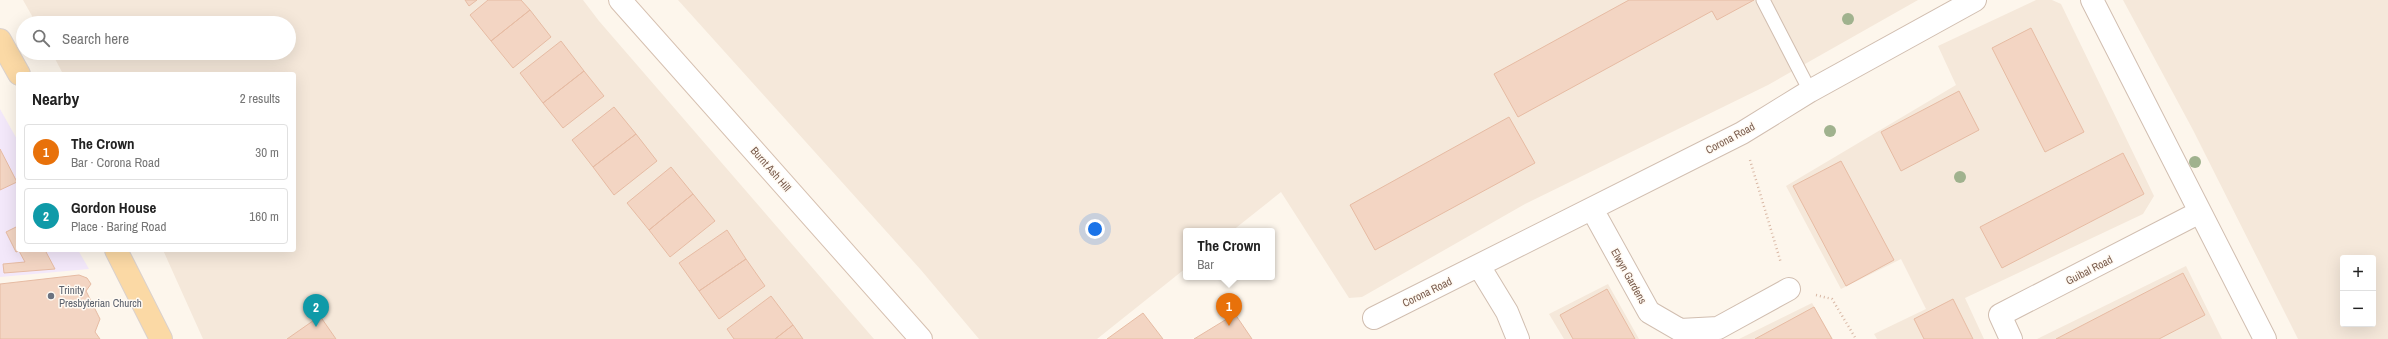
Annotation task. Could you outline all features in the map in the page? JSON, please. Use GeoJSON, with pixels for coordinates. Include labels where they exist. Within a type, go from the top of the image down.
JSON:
{"type":"FeatureCollection","features":[{"type":"Feature","properties":{"kind":"main road"},"geometry":{"type":"LineString","coordinates":[[0,40],[17,72]]}},
{"type":"Feature","properties":{"kind":"main road"},"geometry":{"type":"LineString","coordinates":[[117,252],[161,339]]}},
{"type":"Feature","properties":{"kind":"street","name":"Burnt Ash Hill"},"geometry":{"type":"LineString","coordinates":[[620,0],[921,339]]}},
{"type":"Feature","properties":{"kind":"street","name":"Corona Road"},"geometry":{"type":"LineString","coordinates":[[1374,318],[1742,133],[1810,91],[1975,0]]}},
{"type":"Feature","properties":{"kind":"street"},"geometry":{"type":"LineString","coordinates":[[2092,0],[2265,339]]}},
{"type":"Feature","properties":{"kind":"street","name":"Elwyn Gardens"},"geometry":{"type":"LineString","coordinates":[[1592,209],[1649,312],[1680,330],[1718,328],[1790,289]]}},
{"type":"Feature","properties":{"kind":"street","name":"Guibal Road"},"geometry":{"type":"LineString","coordinates":[[2011,339],[2000,315],[2200,212]]}},
{"type":"Feature","properties":{"kind":"street"},"geometry":{"type":"LineString","coordinates":[[1479,266],[1507,312],[1518,339]]}},
{"type":"Feature","properties":{"kind":"lane"},"geometry":{"type":"LineString","coordinates":[[1762,0],[1810,91]]}},
{"type":"Feature","properties":{"kind":"path"},"geometry":{"type":"LineString","coordinates":[[1742,133],[1790,289],[1832,299],[1856,339]]}},
{"type":"Feature","properties":{"kind":"shaded area"},"geometry":{"type":"Polygon","coordinates":[[[23,0],[583,0],[599,21],[874,339],[203,339],[164,252],[296,252],[296,72],[62,72],[56,60],[296,60],[296,16],[32,16],[23,0]]]}},
{"type":"Feature","properties":{"kind":"shaded area"},"geometry":{"type":"Polygon","coordinates":[[[678,0],[1918,0],[1768,85],[1525,204],[1362,297],[1349,298],[1281,192],[1236,228],[1183,228],[1183,270],[1097,339],[979,339],[921,270],[678,0]]]}},
{"type":"Feature","properties":{"kind":"shaded area"},"geometry":{"type":"Polygon","coordinates":[[[2036,0],[2052,0],[2061,4],[2154,196],[2143,214],[1965,298],[1984,339],[1877,339],[1874,334],[1926,309],[1901,259],[1841,289],[1786,186],[1956,85],[1938,46],[2036,0]]]}},
{"type":"Feature","properties":{"kind":"shaded area"},"geometry":{"type":"Polygon","coordinates":[[[2123,0],[2388,0],[2388,339],[2298,339],[2193,130],[2123,0]]]}},
{"type":"Feature","properties":{"kind":"shaded area"},"geometry":{"type":"Polygon","coordinates":[[[0,109],[16,137],[16,252],[79,252],[89,269],[0,277],[0,109]]]}},
{"type":"Feature","properties":{"kind":"shaded area"},"geometry":{"type":"Polygon","coordinates":[[[2186,266],[2222,339],[2037,339],[2186,266]]]}},
{"type":"Feature","properties":{"kind":"shaded area"},"geometry":{"type":"Polygon","coordinates":[[[1608,284],[1639,339],[1564,339],[1549,314],[1608,284]]]}},
{"type":"Feature","properties":{"kind":"shaded area"},"geometry":{"type":"Polygon","coordinates":[[[1812,303],[1833,339],[1739,339],[1812,303]]]}},
{"type":"Feature","properties":{"kind":"building"},"geometry":{"type":"Polygon","coordinates":[[[465,0],[477,0],[469,6],[465,0]]]}},
{"type":"Feature","properties":{"kind":"building"},"geometry":{"type":"Polygon","coordinates":[[[488,0],[521,0],[530,10],[491,41],[470,15],[488,0]]]}},
{"type":"Feature","properties":{"kind":"building"},"geometry":{"type":"Polygon","coordinates":[[[1629,0],[1754,0],[1717,20],[1712,11],[1518,117],[1494,74],[1629,0]]]}},
{"type":"Feature","properties":{"kind":"building"},"geometry":{"type":"Polygon","coordinates":[[[530,10],[551,37],[513,68],[491,41],[530,10]]]}},
{"type":"Feature","properties":{"kind":"building"},"geometry":{"type":"Polygon","coordinates":[[[2031,28],[2084,132],[2045,152],[1992,48],[2031,28]]]}},
{"type":"Feature","properties":{"kind":"building"},"geometry":{"type":"Polygon","coordinates":[[[561,41],[584,71],[543,103],[520,73],[561,41]]]}},
{"type":"Feature","properties":{"kind":"building"},"geometry":{"type":"Polygon","coordinates":[[[584,71],[604,96],[563,128],[543,103],[584,71]]]}},
{"type":"Feature","properties":{"kind":"building"},"geometry":{"type":"Polygon","coordinates":[[[1959,91],[1979,130],[1901,171],[1881,132],[1959,91]]]}},
{"type":"Feature","properties":{"kind":"building"},"geometry":{"type":"Polygon","coordinates":[[[614,107],[636,134],[593,167],[572,140],[614,107]]]}},
{"type":"Feature","properties":{"kind":"building"},"geometry":{"type":"Polygon","coordinates":[[[1509,117],[1535,163],[1375,250],[1350,205],[1509,117]]]}},
{"type":"Feature","properties":{"kind":"building"},"geometry":{"type":"Polygon","coordinates":[[[636,134],[657,161],[614,195],[593,167],[636,134]]]}},
{"type":"Feature","properties":{"kind":"building"},"geometry":{"type":"Polygon","coordinates":[[[0,149],[16,182],[0,190],[0,149]]]}},
{"type":"Feature","properties":{"kind":"building"},"geometry":{"type":"Polygon","coordinates":[[[2123,153],[2144,194],[2002,268],[1980,227],[2123,153]]]}},
{"type":"Feature","properties":{"kind":"building"},"geometry":{"type":"Polygon","coordinates":[[[1841,161],[1894,260],[1846,286],[1793,186],[1841,161]]]}},
{"type":"Feature","properties":{"kind":"building"},"geometry":{"type":"Polygon","coordinates":[[[671,167],[693,194],[649,230],[627,203],[671,167]]]}},
{"type":"Feature","properties":{"kind":"building"},"geometry":{"type":"Polygon","coordinates":[[[693,194],[715,221],[670,257],[649,230],[693,194]]]}},
{"type":"Feature","properties":{"kind":"building"},"geometry":{"type":"Polygon","coordinates":[[[16,227],[16,252],[6,232],[16,227]]]}},
{"type":"Feature","properties":{"kind":"building"},"geometry":{"type":"Polygon","coordinates":[[[727,230],[746,259],[699,291],[679,263],[727,230]]]}},
{"type":"Feature","properties":{"kind":"building"},"geometry":{"type":"Polygon","coordinates":[[[20,252],[46,252],[55,269],[4,273],[3,264],[25,262],[20,252]]]}},
{"type":"Feature","properties":{"kind":"building"},"geometry":{"type":"Polygon","coordinates":[[[746,259],[765,286],[719,319],[699,291],[746,259]]]}},
{"type":"Feature","properties":{"kind":"building"},"geometry":{"type":"Polygon","coordinates":[[[2183,273],[2205,315],[2159,339],[2056,339],[2183,273]]]}},
{"type":"Feature","properties":{"kind":"building","name":"Trinity Presbyterian Church"},"geometry":{"type":"Polygon","coordinates":[[[79,275],[87,278],[91,284],[86,291],[100,319],[95,332],[100,339],[0,339],[0,284],[79,275]]]}},
{"type":"Feature","properties":{"kind":"building"},"geometry":{"type":"Polygon","coordinates":[[[1607,289],[1635,339],[1573,339],[1560,315],[1607,289]]]}},
{"type":"Feature","properties":{"kind":"building"},"geometry":{"type":"Polygon","coordinates":[[[771,296],[793,325],[775,339],[734,339],[727,329],[771,296]]]}},
{"type":"Feature","properties":{"kind":"building"},"geometry":{"type":"Polygon","coordinates":[[[1953,299],[1973,339],[1924,339],[1914,319],[1953,299]]]}},
{"type":"Feature","properties":{"kind":"building"},"geometry":{"type":"Polygon","coordinates":[[[1814,307],[1832,339],[1755,339],[1814,307]]]}},
{"type":"Feature","properties":{"kind":"building"},"geometry":{"type":"Polygon","coordinates":[[[1143,313],[1163,339],[1107,339],[1143,313]]]}},
{"type":"Feature","properties":{"kind":"building"},"geometry":{"type":"Polygon","coordinates":[[[1235,314],[1252,339],[1194,339],[1235,314]]]}},
{"type":"Feature","properties":{"kind":"building"},"geometry":{"type":"Polygon","coordinates":[[[320,316],[336,339],[287,339],[320,316]]]}},
{"type":"Feature","properties":{"kind":"building"},"geometry":{"type":"Polygon","coordinates":[[[793,325],[803,339],[775,339],[793,325]]]}},
{"type":"Feature","properties":{"kind":"place","name":"Trinity Presbyterian Church"},"geometry":{"type":"Point","coordinates":[51,296]}},
{"type":"Feature","properties":{"kind":"place","name":"The Crown"},"geometry":{"type":"Point","coordinates":[1229,326]}},
{"type":"Feature","properties":{"kind":"place","name":"Gordon House"},"geometry":{"type":"Point","coordinates":[316,327]}}]}
